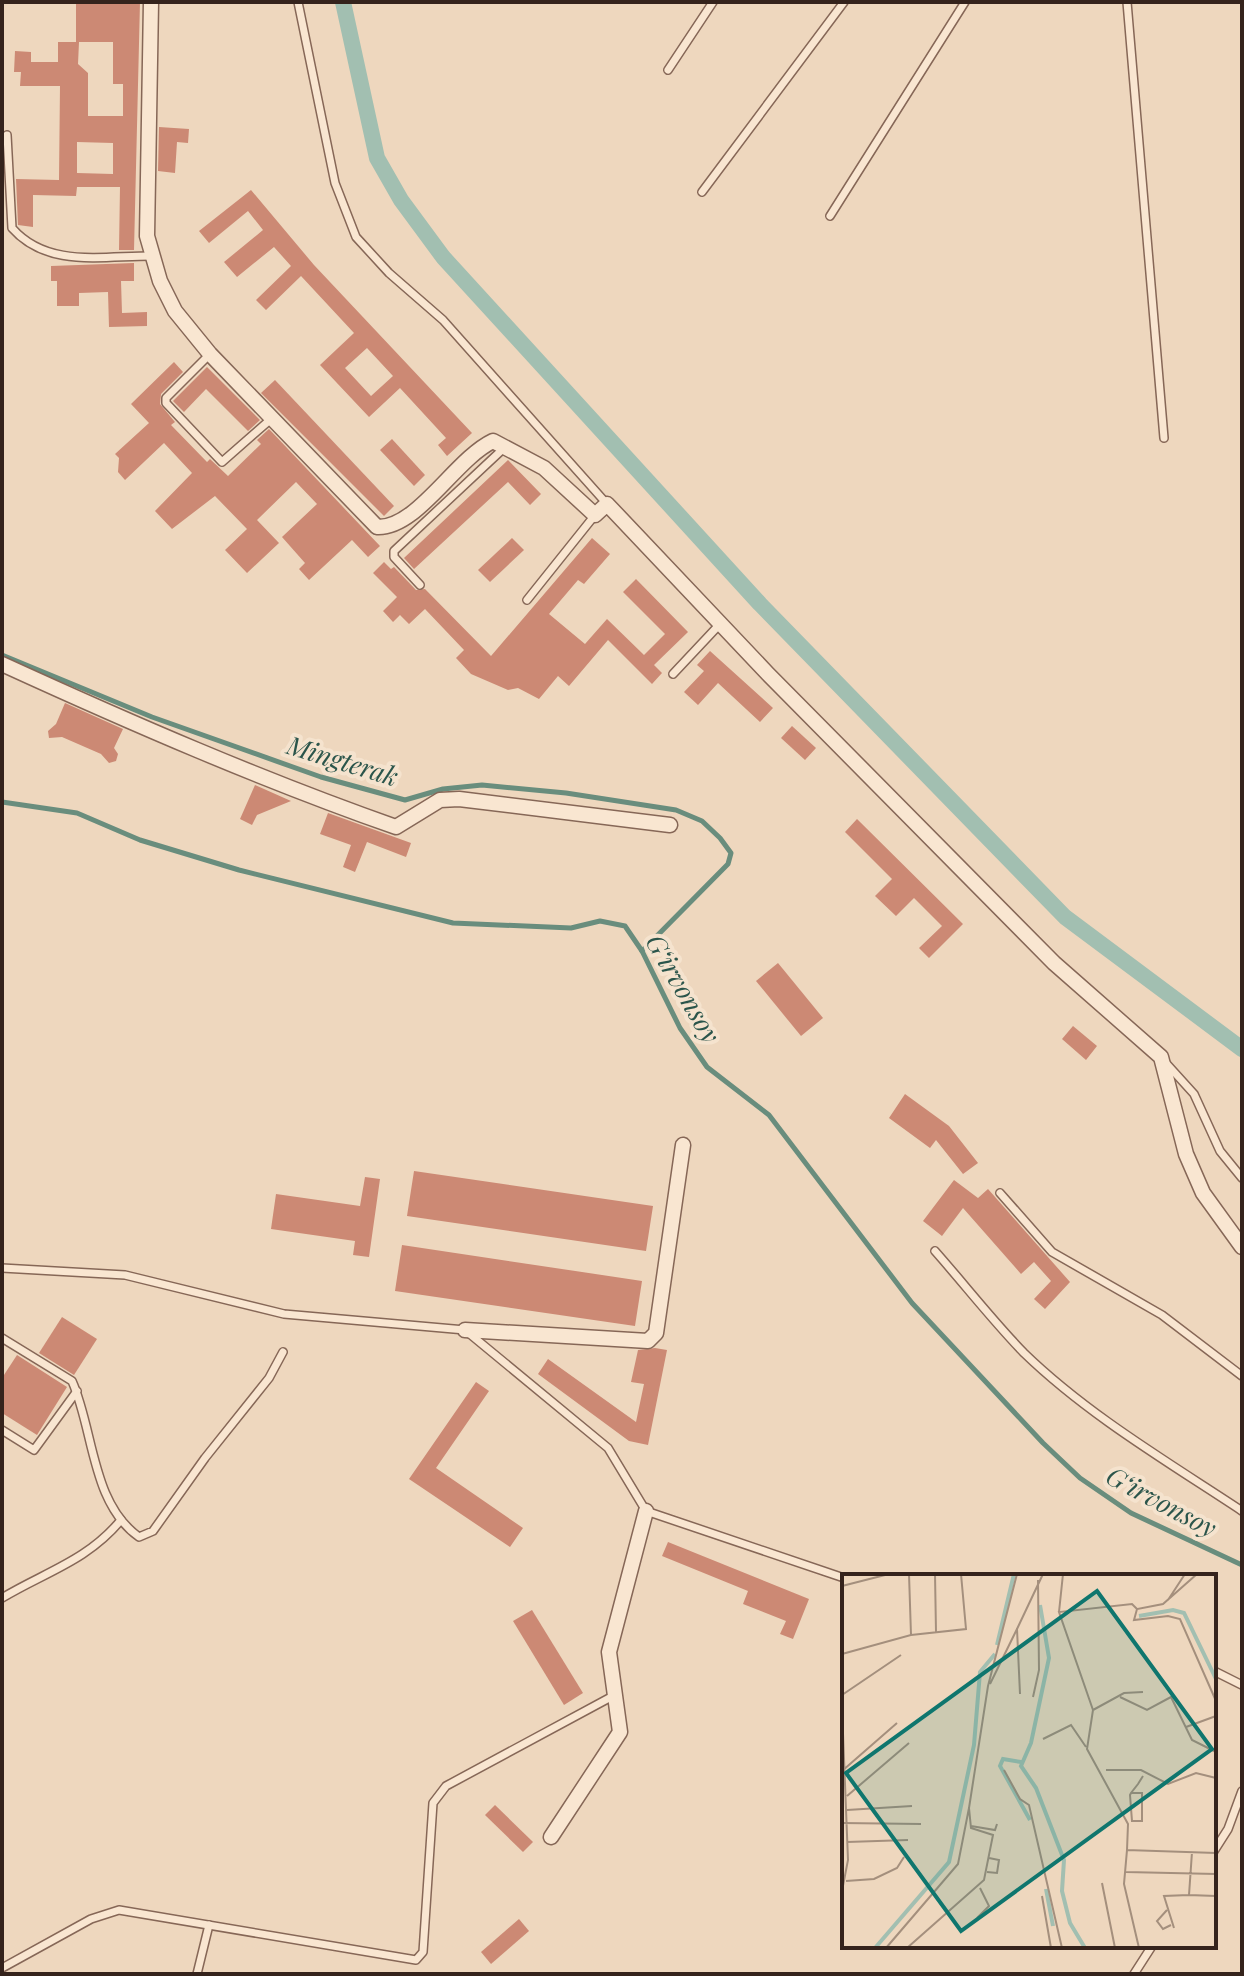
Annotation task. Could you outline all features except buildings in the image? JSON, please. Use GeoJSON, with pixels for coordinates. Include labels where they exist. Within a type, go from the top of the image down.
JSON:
{"type":"FeatureCollection","features":[{"type":"Feature","properties":{"kind":"street"},"geometry":{"type":"LineString","coordinates":[[151,2],[146,166],[151,256],[175,311],[210,354],[271,419],[327,471],[377,527],[388,528],[404,520],[476,449],[493,441],[544,468],[595,515],[607,504],[720,624],[1054,963],[1161,1057],[1186,1154],[1203,1193],[1242,1247]]}},
{"type":"Feature","properties":{"kind":"street"},"geometry":{"type":"LineString","coordinates":[[2,664],[53,690],[286,789],[396,827],[440,800],[459,799],[670,825]]}},
{"type":"Feature","properties":{"kind":"street"},"geometry":{"type":"LineString","coordinates":[[465,1330],[648,1341],[656,1333],[683,1145]]}},
{"type":"Feature","properties":{"kind":"street"},"geometry":{"type":"LineString","coordinates":[[551,1837],[617,1741],[620,1732],[609,1652],[646,1511]]}},
{"type":"Feature","properties":{"kind":"lane"},"geometry":{"type":"LineString","coordinates":[[298,2],[335,183],[356,237],[389,273],[443,320],[607,504]]}},
{"type":"Feature","properties":{"kind":"lane"},"geometry":{"type":"LineString","coordinates":[[668,70],[713,2]]}},
{"type":"Feature","properties":{"kind":"lane"},"geometry":{"type":"LineString","coordinates":[[702,192],[844,2]]}},
{"type":"Feature","properties":{"kind":"lane"},"geometry":{"type":"LineString","coordinates":[[830,216],[965,2]]}},
{"type":"Feature","properties":{"kind":"lane"},"geometry":{"type":"LineString","coordinates":[[1127,2],[1164,438]]}},
{"type":"Feature","properties":{"kind":"lane"},"geometry":{"type":"LineString","coordinates":[[7,135],[12,228],[22,239],[56,256],[151,256]]}},
{"type":"Feature","properties":{"kind":"lane"},"geometry":{"type":"LineString","coordinates":[[210,354],[166,398],[166,403],[222,462],[271,419]]}},
{"type":"Feature","properties":{"kind":"lane"},"geometry":{"type":"LineString","coordinates":[[420,585],[394,557],[394,551],[506,447]]}},
{"type":"Feature","properties":{"kind":"lane"},"geometry":{"type":"LineString","coordinates":[[527,600],[595,515]]}},
{"type":"Feature","properties":{"kind":"lane"},"geometry":{"type":"LineString","coordinates":[[673,674],[720,624]]}},
{"type":"Feature","properties":{"kind":"lane"},"geometry":{"type":"LineString","coordinates":[[1161,1057],[1194,1094],[1220,1151],[1242,1178]]}},
{"type":"Feature","properties":{"kind":"lane"},"geometry":{"type":"LineString","coordinates":[[1000,1193],[1052,1252],[1162,1315],[1242,1376]]}},
{"type":"Feature","properties":{"kind":"lane"},"geometry":{"type":"LineString","coordinates":[[935,1251],[1023,1351],[1055,1381],[1133,1439],[1242,1511]]}},
{"type":"Feature","properties":{"kind":"lane"},"geometry":{"type":"LineString","coordinates":[[2,1268],[125,1275],[284,1314],[465,1330],[608,1448],[646,1511],[842,1577]]}},
{"type":"Feature","properties":{"kind":"lane"},"geometry":{"type":"LineString","coordinates":[[2,1338],[72,1381],[95,1462],[121,1520],[139,1537],[153,1531],[205,1458],[269,1378],[283,1352]]}},
{"type":"Feature","properties":{"kind":"lane"},"geometry":{"type":"LineString","coordinates":[[2,1430],[34,1450],[77,1391]]}},
{"type":"Feature","properties":{"kind":"lane"},"geometry":{"type":"LineString","coordinates":[[2,1598],[38,1578],[54,1574],[87,1552],[121,1520]]}},
{"type":"Feature","properties":{"kind":"lane"},"geometry":{"type":"LineString","coordinates":[[1216,1672],[1242,1685]]}},
{"type":"Feature","properties":{"kind":"lane"},"geometry":{"type":"LineString","coordinates":[[2,1968],[91,1919],[119,1910],[416,1960],[423,1952],[433,1803],[446,1786],[613,1696]]}},
{"type":"Feature","properties":{"kind":"lane"},"geometry":{"type":"LineString","coordinates":[[1216,1848],[1228,1829],[1242,1791]]}},
{"type":"Feature","properties":{"kind":"lane"},"geometry":{"type":"LineString","coordinates":[[197,1974],[209,1925]]}},
{"type":"Feature","properties":{"kind":"lane"},"geometry":{"type":"LineString","coordinates":[[1134,1974],[1151,1948]]}},
{"type":"Feature","properties":{"kind":"waterway"},"geometry":{"type":"LineString","coordinates":[[343,2],[377,158],[401,200],[443,257],[760,604],[1065,917],[1242,1049]]}},
{"type":"Feature","properties":{"kind":"waterway","name":"Mingterak"},"geometry":{"type":"LineString","coordinates":[[2,655],[152,717],[321,777],[405,800],[443,789],[482,785],[566,793],[676,810],[702,821],[731,853],[728,864],[642,951]]}},
{"type":"Feature","properties":{"kind":"waterway","name":"G‘irvonsoy"},"geometry":{"type":"LineString","coordinates":[[2,802],[77,813],[140,840],[239,870],[453,923],[571,928],[600,921],[625,926],[642,951],[680,1028],[707,1067],[769,1115],[912,1303],[1043,1443],[1080,1478],[1131,1513],[1242,1565]]}}]}
